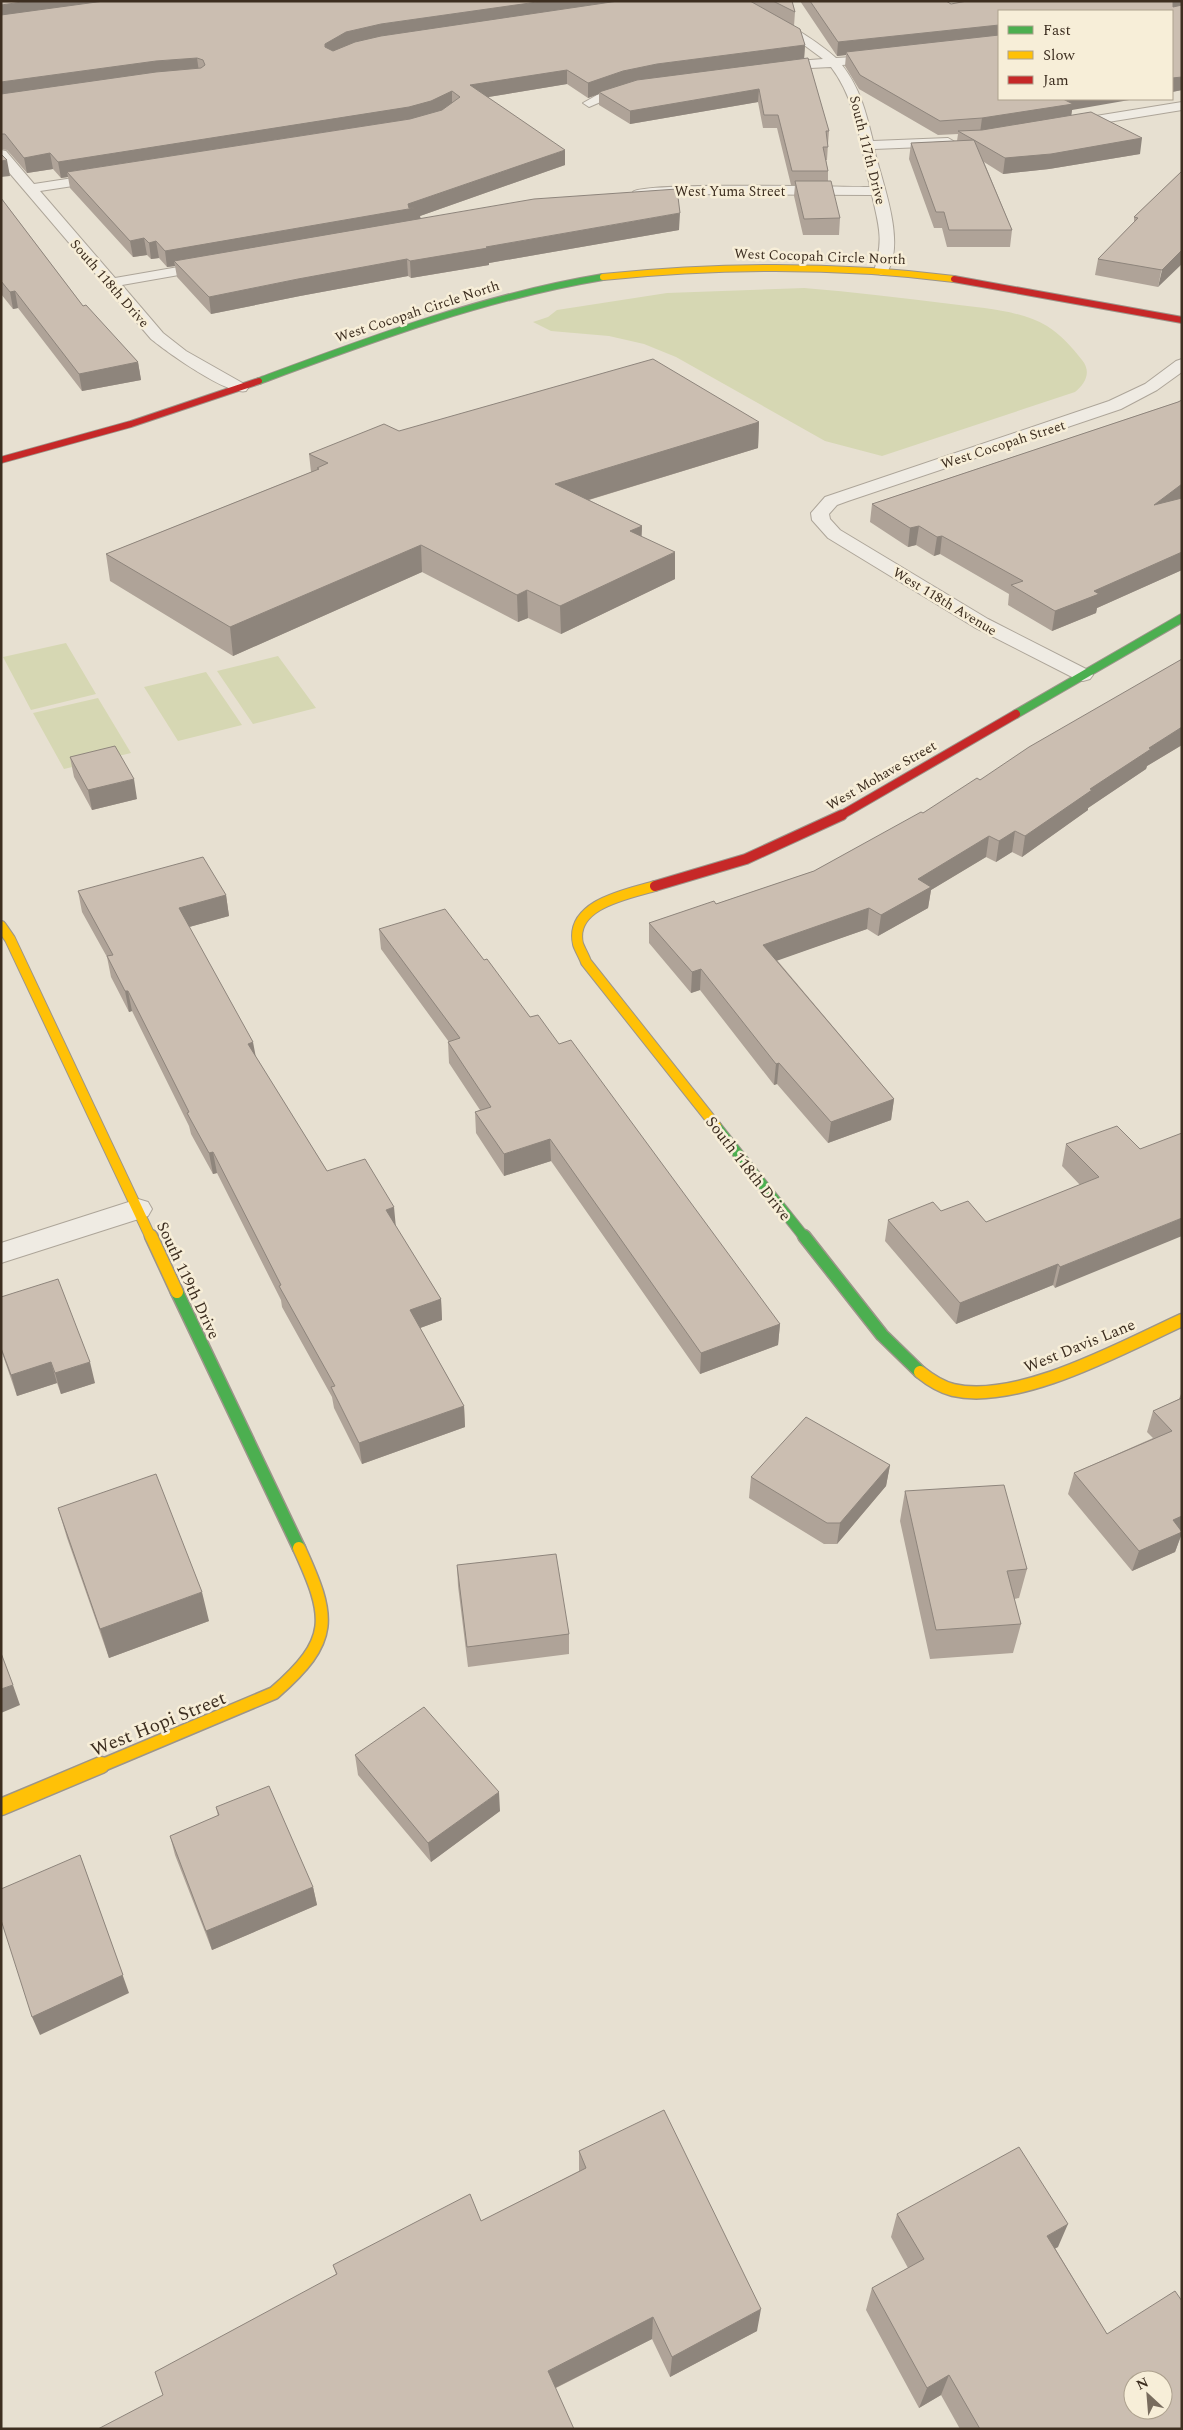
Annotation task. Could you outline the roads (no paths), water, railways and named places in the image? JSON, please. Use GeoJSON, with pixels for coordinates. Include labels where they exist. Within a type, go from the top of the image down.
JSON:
{"type":"FeatureCollection","features":[{"type":"Feature","properties":{"kind":"street","name":"South 117th Drive"},"geometry":{"type":"LineString","coordinates":[[732,1],[805,41],[834,62],[843,71],[853,89],[879,191],[889,243],[886,258],[880,271]]}},
{"type":"Feature","properties":{"kind":"street"},"geometry":{"type":"LineString","coordinates":[[760,68],[898,57]]}},
{"type":"Feature","properties":{"kind":"street"},"geometry":{"type":"LineString","coordinates":[[589,104],[608,94],[644,86]]}},
{"type":"Feature","properties":{"kind":"street"},"geometry":{"type":"LineString","coordinates":[[1055,126],[1182,106]]}},
{"type":"Feature","properties":{"kind":"street"},"geometry":{"type":"LineString","coordinates":[[867,145],[958,142]]}},
{"type":"Feature","properties":{"kind":"street","name":"South 118th Drive"},"geometry":{"type":"LineString","coordinates":[[1,154],[148,328],[167,345],[240,388]]}},
{"type":"Feature","properties":{"kind":"street"},"geometry":{"type":"LineString","coordinates":[[30,189],[117,175]]}},
{"type":"Feature","properties":{"kind":"street","name":"West Yuma Street"},"geometry":{"type":"LineString","coordinates":[[622,194],[681,190],[879,191]]}},
{"type":"Feature","properties":{"kind":"street"},"geometry":{"type":"LineString","coordinates":[[110,283],[227,262]]}},
{"type":"Feature","properties":{"kind":"street","name":"West Cocopah Circle North"},"geometry":{"type":"LineString","coordinates":[[1,460],[128,427],[441,315],[499,298],[560,285],[632,274],[723,268],[798,267],[880,271],[965,281],[1182,320]]}},
{"type":"Feature","properties":{"kind":"street","name":"West Cocopah Street"},"geometry":{"type":"LineString","coordinates":[[820,513],[831,501],[1115,405],[1151,387],[1182,364]]}},
{"type":"Feature","properties":{"kind":"street","name":"West 118th Avenue"},"geometry":{"type":"LineString","coordinates":[[820,513],[821,520],[826,528],[850,544],[981,623],[1083,675]]}},
{"type":"Feature","properties":{"kind":"street","name":"West Mohave Street"},"geometry":{"type":"LineString","coordinates":[[579,921],[590,910],[607,901],[746,859],[820,827],[1182,618]]}},
{"type":"Feature","properties":{"kind":"street","name":"South 118th Drive"},"geometry":{"type":"LineString","coordinates":[[579,921],[574,935],[577,949],[586,962],[876,1327],[902,1358],[925,1377],[956,1391]]}},
{"type":"Feature","properties":{"kind":"street","name":"South 119th Drive"},"geometry":{"type":"LineString","coordinates":[[1,926],[10,940],[316,1584],[323,1603],[325,1627],[316,1654]]}},
{"type":"Feature","properties":{"kind":"street"},"geometry":{"type":"LineString","coordinates":[[1,1253],[138,1209]]}},
{"type":"Feature","properties":{"kind":"street","name":"West Davis Lane"},"geometry":{"type":"LineString","coordinates":[[956,1391],[992,1392],[1025,1385],[1182,1320]]}},
{"type":"Feature","properties":{"kind":"street","name":"West Hopi Street"},"geometry":{"type":"LineString","coordinates":[[1,1807],[274,1693],[298,1675],[316,1654]]}}]}
